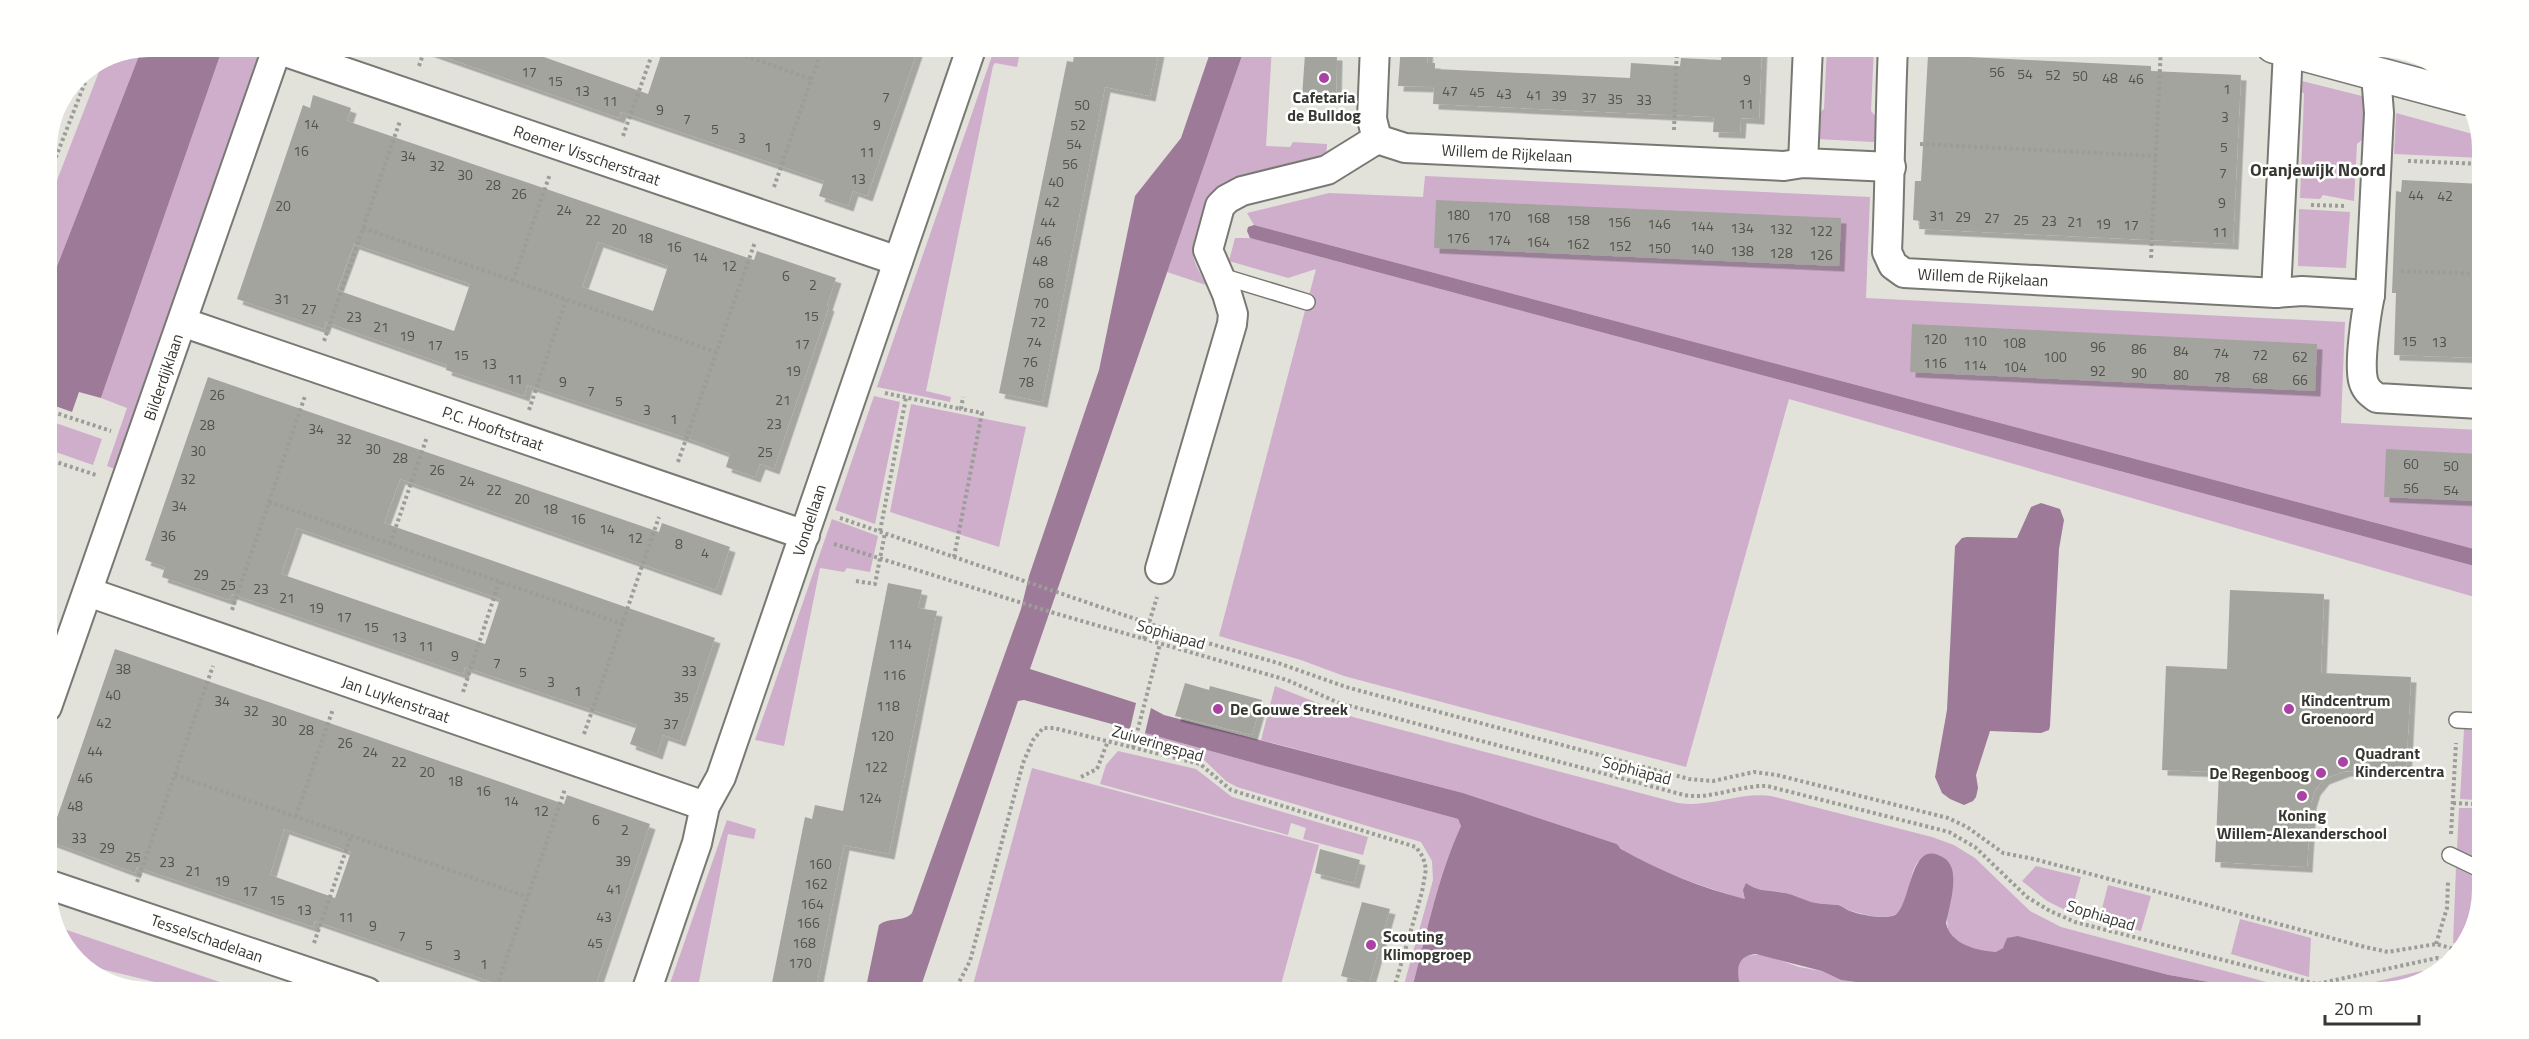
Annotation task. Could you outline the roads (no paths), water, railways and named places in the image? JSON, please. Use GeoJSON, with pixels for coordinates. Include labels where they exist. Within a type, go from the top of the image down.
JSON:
{"type":"FeatureCollection","features":[{"type":"Feature","properties":{"kind":"street","name":"Bilderdijklaan"},"geometry":{"type":"LineString","coordinates":[[57,679],[275,57]]}},
{"type":"Feature","properties":{"kind":"street","name":"Roemer Visscherstraat"},"geometry":{"type":"LineString","coordinates":[[304,57],[898,261]]}},
{"type":"Feature","properties":{"kind":"street","name":"Vondellaan"},"geometry":{"type":"LineString","coordinates":[[650,982],[697,843],[705,806],[721,777],[968,57]]}},
{"type":"Feature","properties":{"kind":"street"},"geometry":{"type":"LineString","coordinates":[[1161,568],[1232,324],[1230,304],[1208,250],[1220,206],[1227,199],[1242,191],[1327,171],[1377,139],[1372,119],[1375,57]]}},
{"type":"Feature","properties":{"kind":"street"},"geometry":{"type":"LineString","coordinates":[[1803,163],[1808,57]]}},
{"type":"Feature","properties":{"kind":"street"},"geometry":{"type":"LineString","coordinates":[[1890,155],[1893,57]]}},
{"type":"Feature","properties":{"kind":"street"},"geometry":{"type":"LineString","coordinates":[[2276,293],[2281,204],[2280,57]]}},
{"type":"Feature","properties":{"kind":"street"},"geometry":{"type":"LineString","coordinates":[[2311,57],[2454,95]]}},
{"type":"Feature","properties":{"kind":"street"},"geometry":{"type":"LineString","coordinates":[[2376,74],[2379,113],[2377,160],[2370,282],[2364,319],[2363,379],[2367,391],[2377,399],[2472,404]]}},
{"type":"Feature","properties":{"kind":"street","name":"Willem de Rijkelaan"},"geometry":{"type":"LineString","coordinates":[[1377,139],[1405,148],[1784,166],[1890,155],[1887,252],[1893,265],[1904,273],[2276,293],[2370,282]]}},
{"type":"Feature","properties":{"kind":"street","name":"P.C. Hooftstraat"},"geometry":{"type":"LineString","coordinates":[[182,322],[519,438],[809,522]]}},
{"type":"Feature","properties":{"kind":"street","name":"Jan Luykenstraat"},"geometry":{"type":"LineString","coordinates":[[88,592],[705,806]]}},
{"type":"Feature","properties":{"kind":"street","name":"Tesselschadelaan"},"geometry":{"type":"LineString","coordinates":[[57,887],[336,982]]}},
{"type":"Feature","properties":{"kind":"lane"},"geometry":{"type":"LineString","coordinates":[[1218,275],[1307,302]]}},
{"type":"Feature","properties":{"kind":"lane"},"geometry":{"type":"LineString","coordinates":[[2457,720],[2472,721]]}},
{"type":"Feature","properties":{"kind":"lane"},"geometry":{"type":"LineString","coordinates":[[2450,855],[2472,866]]}},
{"type":"Feature","properties":{"kind":"place","name":"Cafetaria de Bulldog"},"geometry":{"type":"Point","coordinates":[1324,78]}},
{"type":"Feature","properties":{"kind":"place","name":"De Gouwe Streek"},"geometry":{"type":"Point","coordinates":[1218,709]}},
{"type":"Feature","properties":{"kind":"place","name":"Kindcentrum Groenoord"},"geometry":{"type":"Point","coordinates":[2289,709]}},
{"type":"Feature","properties":{"kind":"place","name":"Quadrant Kindercentra"},"geometry":{"type":"Point","coordinates":[2343,762]}},
{"type":"Feature","properties":{"kind":"place","name":"De Regenboog"},"geometry":{"type":"Point","coordinates":[2321,773]}},
{"type":"Feature","properties":{"kind":"place","name":"Koning Willem-Alexanderschool"},"geometry":{"type":"Point","coordinates":[2302,796]}},
{"type":"Feature","properties":{"kind":"place","name":"Scouting Klimopgroep"},"geometry":{"type":"Point","coordinates":[1371,945]}},
{"type":"Feature","properties":{"kind":"district","name":"Oranjewijk Noord"},"geometry":{"type":"Point","coordinates":[2318,170]}}]}
